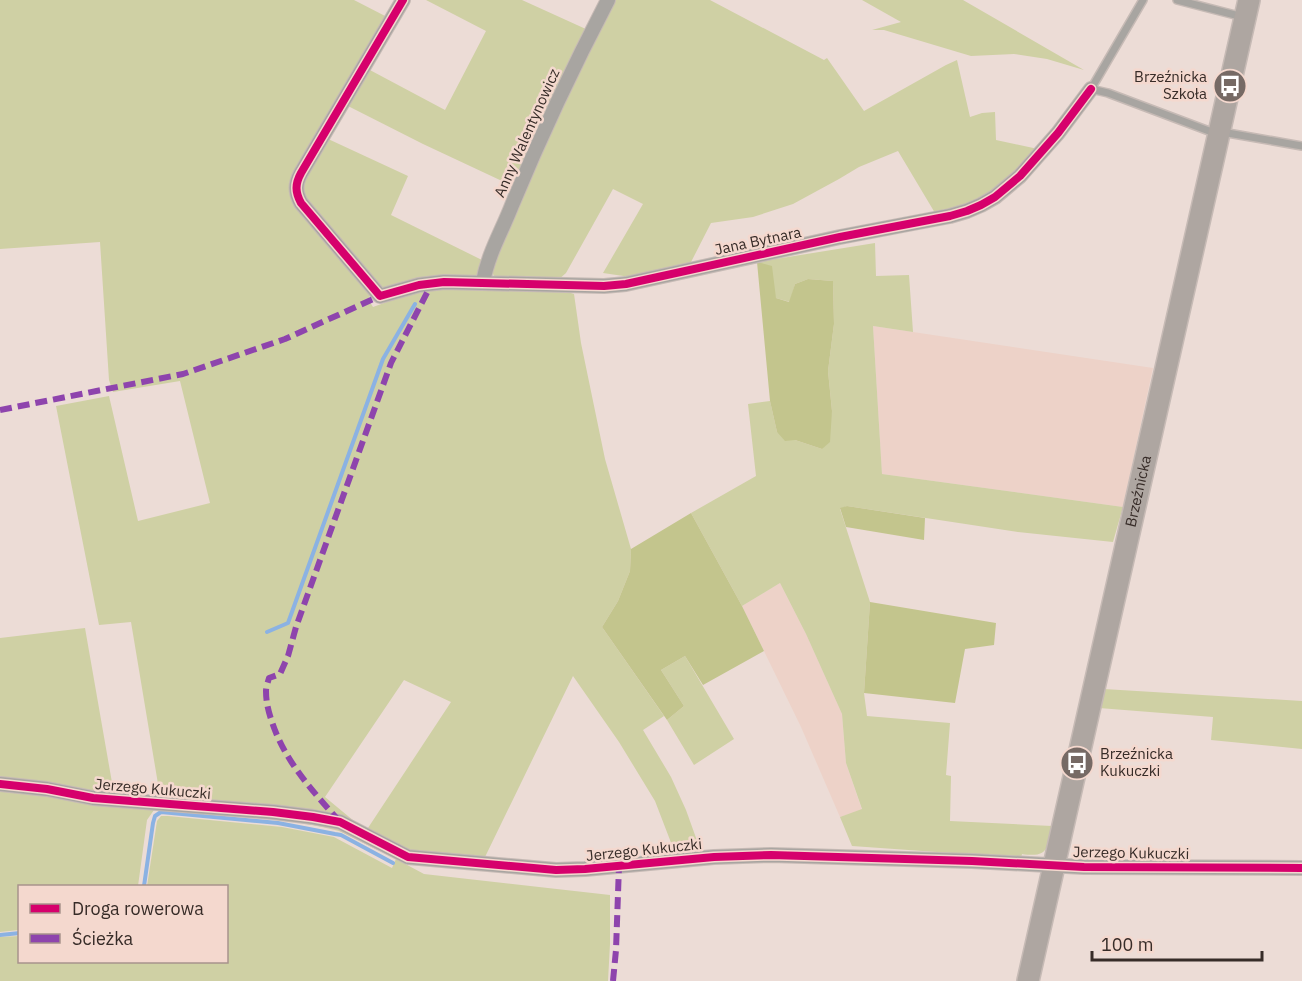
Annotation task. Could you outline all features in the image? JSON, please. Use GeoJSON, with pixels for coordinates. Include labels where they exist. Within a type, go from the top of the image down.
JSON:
{"type":"FeatureCollection","features":[{"type":"Feature","properties":{"kind":"main road","name":"Brzeźnicka"},"geometry":{"type":"LineString","coordinates":[[1028,981],[1247,9]]}},
{"type":"Feature","properties":{"kind":"street","name":"Jana Bytnara"},"geometry":{"type":"LineString","coordinates":[[403,0],[296,185],[301,203],[380,296],[432,283],[483,282],[604,286],[626,284],[840,237],[950,216],[981,205],[995,197],[1020,176],[1058,133],[1091,89]]}},
{"type":"Feature","properties":{"kind":"street","name":"Anny Walentynowicz"},"geometry":{"type":"LineString","coordinates":[[483,282],[487,261],[527,169],[578,58],[608,0]]}},
{"type":"Feature","properties":{"kind":"street","name":"Jerzego Kukuczki"},"geometry":{"type":"LineString","coordinates":[[0,784],[47,789],[93,798],[314,817],[340,822],[408,857],[556,870],[714,856],[771,855],[1084,867],[1302,868]]}},
{"type":"Feature","properties":{"kind":"lane","name":"Jana Bytnara"},"geometry":{"type":"LineString","coordinates":[[1091,89],[1143,0]]}},
{"type":"Feature","properties":{"kind":"lane"},"geometry":{"type":"LineString","coordinates":[[1177,0],[1247,9]]}},
{"type":"Feature","properties":{"kind":"lane"},"geometry":{"type":"LineString","coordinates":[[1091,89],[1219,133],[1302,147]]}},
{"type":"Feature","properties":{"kind":"shaded area"},"geometry":{"type":"Polygon","coordinates":[[[873,326],[1153,368],[1123,507],[882,474],[873,326]]]}},
{"type":"Feature","properties":{"kind":"shaded area"},"geometry":{"type":"Polygon","coordinates":[[[780,583],[842,714],[846,763],[862,810],[840,817],[801,727],[742,606],[780,583]]]}},
{"type":"Feature","properties":{"kind":"green space"},"geometry":{"type":"Polygon","coordinates":[[[0,0],[354,0],[389,18],[293,184],[369,291],[368,299],[373,307],[431,286],[558,289],[574,294],[581,343],[605,459],[631,549],[630,571],[618,601],[602,627],[664,716],[643,730],[671,777],[700,849],[675,853],[655,801],[619,742],[573,676],[485,857],[401,851],[396,859],[339,831],[322,827],[280,819],[161,808],[154,810],[147,820],[138,885],[18,885],[18,930],[0,932],[0,638],[85,628],[114,794],[160,796],[131,622],[99,625],[56,406],[109,396],[138,521],[210,503],[180,381],[113,392],[109,380],[100,242],[0,249],[0,0]],[[404,680],[325,797],[366,831],[451,702],[404,680]]]}},
{"type":"Feature","properties":{"kind":"green space"},"geometry":{"type":"Polygon","coordinates":[[[426,0],[522,0],[588,30],[515,187],[346,105],[368,69],[445,110],[486,31],[426,0]]]}},
{"type":"Feature","properties":{"kind":"green space"},"geometry":{"type":"Polygon","coordinates":[[[616,0],[710,0],[824,60],[827,58],[864,111],[957,60],[970,117],[995,112],[996,140],[1038,149],[1008,180],[989,195],[969,204],[935,213],[898,151],[859,167],[793,204],[753,217],[711,223],[689,266],[637,278],[603,273],[643,204],[613,189],[566,273],[558,280],[495,277],[490,270],[587,49],[616,0]]]}},
{"type":"Feature","properties":{"kind":"green space"},"geometry":{"type":"Polygon","coordinates":[[[862,0],[963,0],[1084,70],[1047,59],[1014,54],[971,56],[884,30],[872,30],[901,22],[862,0]]]}},
{"type":"Feature","properties":{"kind":"green space"},"geometry":{"type":"Polygon","coordinates":[[[326,138],[408,176],[391,215],[484,261],[476,276],[383,290],[303,199],[304,175],[326,138]]]}},
{"type":"Feature","properties":{"kind":"green space"},"geometry":{"type":"Polygon","coordinates":[[[875,243],[876,276],[909,275],[913,332],[873,326],[882,474],[1123,507],[1113,542],[1018,532],[847,506],[840,509],[870,602],[864,693],[867,716],[950,723],[946,775],[951,776],[950,821],[1052,826],[1047,846],[1042,853],[1022,854],[1021,858],[852,846],[840,817],[862,809],[846,763],[842,714],[806,634],[780,583],[742,606],[691,513],[756,476],[748,404],[770,401],[777,432],[822,449],[832,411],[828,371],[834,324],[833,281],[808,279],[795,284],[790,302],[776,298],[757,262],[875,243]]]}},
{"type":"Feature","properties":{"kind":"green space"},"geometry":{"type":"Polygon","coordinates":[[[757,262],[772,266],[776,298],[789,302],[795,284],[808,279],[833,281],[834,324],[828,371],[832,411],[830,442],[822,449],[795,440],[785,441],[777,432],[770,401],[757,262]]]}},
{"type":"Feature","properties":{"kind":"green space"},"geometry":{"type":"Polygon","coordinates":[[[847,506],[925,518],[924,540],[846,527],[840,508],[847,506]]]}},
{"type":"Feature","properties":{"kind":"green space"},"geometry":{"type":"Polygon","coordinates":[[[691,513],[764,651],[703,685],[685,656],[661,670],[684,706],[667,720],[602,627],[618,601],[630,571],[631,549],[691,513]]]}},
{"type":"Feature","properties":{"kind":"green space"},"geometry":{"type":"Polygon","coordinates":[[[870,602],[996,623],[994,645],[965,649],[955,703],[864,693],[870,602]]]}},
{"type":"Feature","properties":{"kind":"green space"},"geometry":{"type":"Polygon","coordinates":[[[685,656],[734,739],[694,765],[667,720],[684,706],[661,670],[685,656]]]}},
{"type":"Feature","properties":{"kind":"green space"},"geometry":{"type":"Polygon","coordinates":[[[1104,689],[1302,701],[1302,749],[1211,740],[1213,717],[1099,708],[1104,689]]]}},
{"type":"Feature","properties":{"kind":"green space"},"geometry":{"type":"Polygon","coordinates":[[[161,816],[282,827],[334,837],[392,868],[396,859],[424,874],[610,895],[608,981],[0,981],[0,937],[18,936],[18,963],[228,963],[228,885],[147,885],[157,821],[161,816]]]}},
{"type":"Feature","properties":{"kind":"waterway"},"geometry":{"type":"LineString","coordinates":[[267,632],[288,623],[383,359],[415,304]]}},
{"type":"Feature","properties":{"kind":"waterway"},"geometry":{"type":"LineString","coordinates":[[144,885],[153,823],[155,816],[161,812],[278,823],[341,835],[393,863]]}},
{"type":"Feature","properties":{"kind":"waterway"},"geometry":{"type":"LineString","coordinates":[[0,935],[18,933]]}},
{"type":"Feature","properties":{"kind":"marked path"},"geometry":{"type":"LineString","coordinates":[[340,822],[300,774],[283,748],[269,712],[266,688],[269,678],[280,674],[288,656],[296,627],[391,363],[432,283]]}},
{"type":"Feature","properties":{"kind":"marked path"},"geometry":{"type":"LineString","coordinates":[[0,410],[183,374],[285,339],[380,296]]}},
{"type":"Feature","properties":{"kind":"marked path"},"geometry":{"type":"LineString","coordinates":[[613,981],[619,866]]}},
{"type":"Feature","properties":{"kind":"cycle path"},"geometry":{"type":"LineString","coordinates":[[403,0],[301,173],[296,188],[301,203],[380,296],[419,285],[444,282],[604,286],[626,284],[840,237],[950,216],[981,205],[995,197],[1020,176],[1058,133],[1091,89]]}},
{"type":"Feature","properties":{"kind":"cycle path"},"geometry":{"type":"LineString","coordinates":[[0,784],[47,789],[93,798],[313,817],[340,822],[408,857],[556,870],[714,857],[771,855],[1084,867],[1302,868]]}},
{"type":"Feature","properties":{"kind":"place","name":"Brzeźnicka Szkoła"},"geometry":{"type":"Point","coordinates":[1230,86]}},
{"type":"Feature","properties":{"kind":"place","name":"Brzeźnicka Kukuczki"},"geometry":{"type":"Point","coordinates":[1077,763]}}]}
